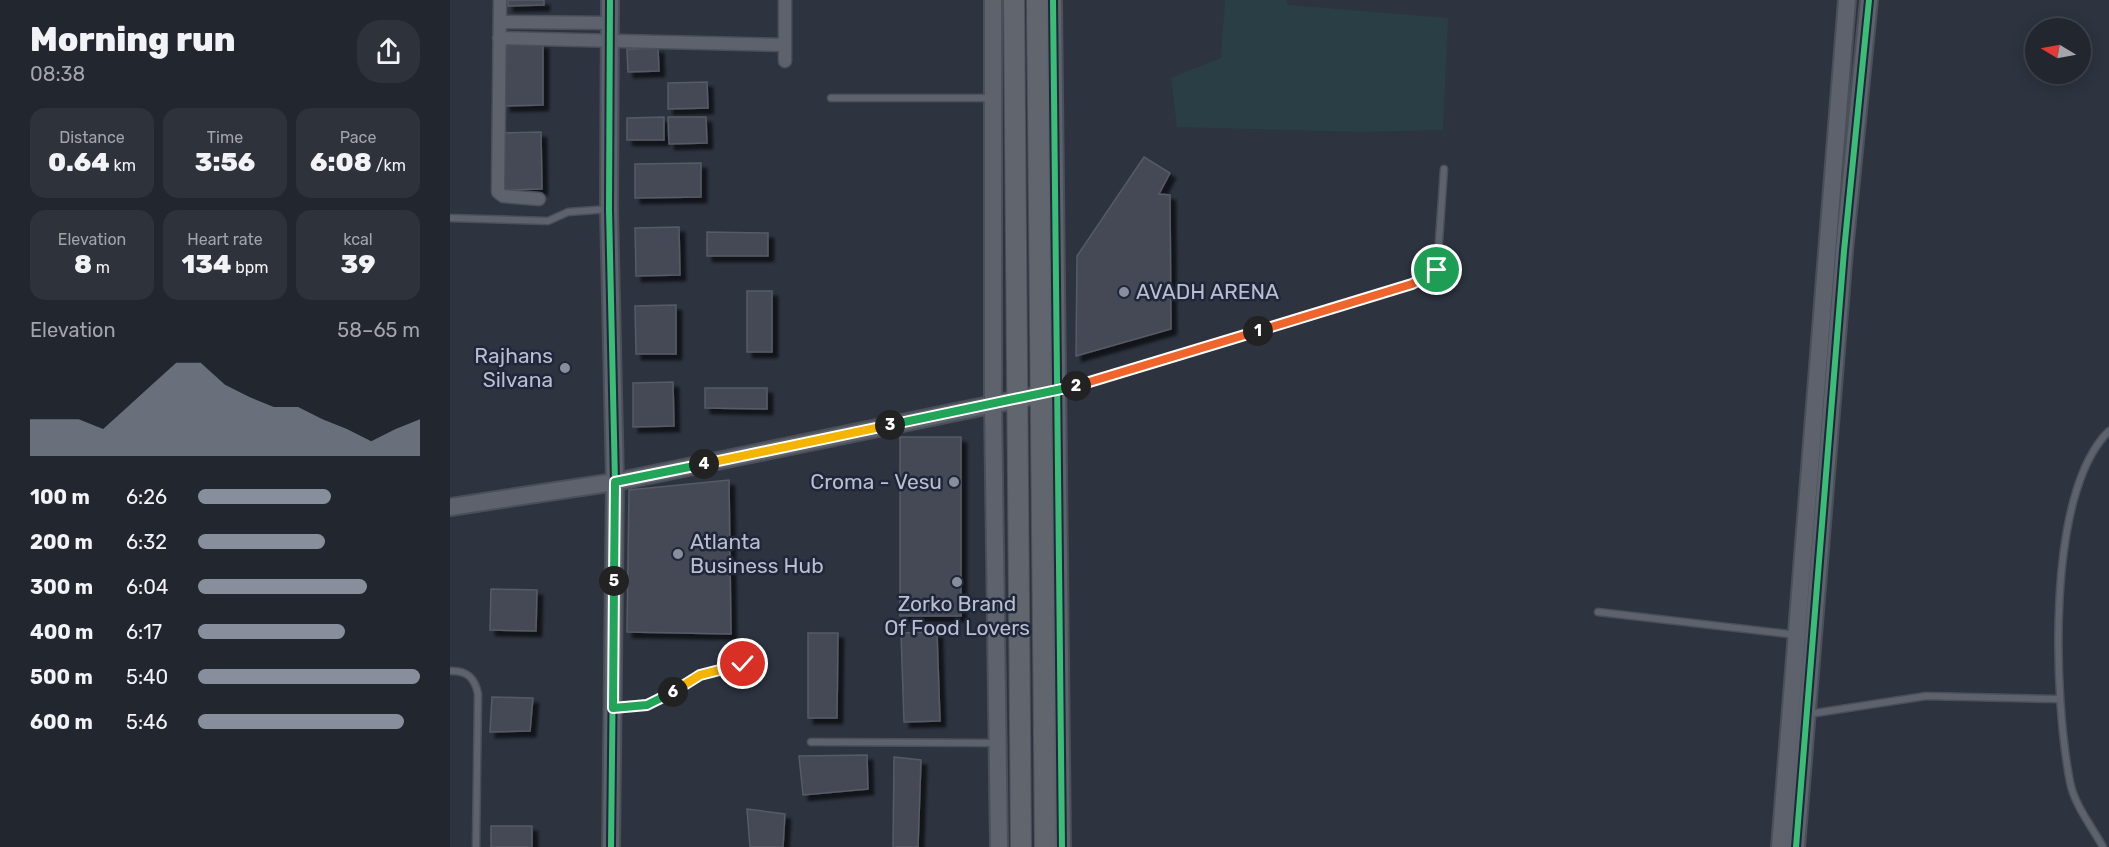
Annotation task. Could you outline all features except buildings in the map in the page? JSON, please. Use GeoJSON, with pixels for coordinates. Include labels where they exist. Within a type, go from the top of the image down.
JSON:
{"type":"FeatureCollection","features":[{"type":"Feature","properties":{"kind":"main road"},"geometry":{"type":"LineString","coordinates":[[1014,0],[1015,399],[1021,847]]}},
{"type":"Feature","properties":{"kind":"main road"},"geometry":{"type":"LineString","coordinates":[[1037,0],[1048,393],[1045,847]]}},
{"type":"Feature","properties":{"kind":"street"},"geometry":{"type":"LineString","coordinates":[[500,0],[498,192],[502,196],[539,199]]}},
{"type":"Feature","properties":{"kind":"street"},"geometry":{"type":"LineString","coordinates":[[610,0],[609,209],[615,482],[612,847]]}},
{"type":"Feature","properties":{"kind":"street"},"geometry":{"type":"LineString","coordinates":[[785,0],[785,61]]}},
{"type":"Feature","properties":{"kind":"street"},"geometry":{"type":"LineString","coordinates":[[993,0],[993,403],[999,847]]}},
{"type":"Feature","properties":{"kind":"street"},"geometry":{"type":"LineString","coordinates":[[1053,0],[1048,393],[1062,847]]}},
{"type":"Feature","properties":{"kind":"street"},"geometry":{"type":"LineString","coordinates":[[1780,847],[1847,0]]}},
{"type":"Feature","properties":{"kind":"street"},"geometry":{"type":"LineString","coordinates":[[1796,847],[1844,250],[1869,0]]}},
{"type":"Feature","properties":{"kind":"street"},"geometry":{"type":"LineString","coordinates":[[500,22],[610,23]]}},
{"type":"Feature","properties":{"kind":"street"},"geometry":{"type":"LineString","coordinates":[[554,39],[555,22]]}},
{"type":"Feature","properties":{"kind":"street"},"geometry":{"type":"LineString","coordinates":[[500,38],[785,45]]}},
{"type":"Feature","properties":{"kind":"street"},"geometry":{"type":"LineString","coordinates":[[450,507],[615,482],[1048,393]]}},
{"type":"Feature","properties":{"kind":"lane"},"geometry":{"type":"LineString","coordinates":[[831,99],[993,98]]}},
{"type":"Feature","properties":{"kind":"lane"},"geometry":{"type":"LineString","coordinates":[[1048,393],[1412,284],[1437,270],[1444,169]]}},
{"type":"Feature","properties":{"kind":"lane"},"geometry":{"type":"LineString","coordinates":[[450,218],[548,221],[568,212],[609,209]]}},
{"type":"Feature","properties":{"kind":"lane"},"geometry":{"type":"LineString","coordinates":[[2103,847],[2070,784],[2058,699],[2059,593],[2064,554],[2078,487],[2088,460],[2109,431]]}},
{"type":"Feature","properties":{"kind":"lane"},"geometry":{"type":"LineString","coordinates":[[1598,612],[1797,635]]}},
{"type":"Feature","properties":{"kind":"lane"},"geometry":{"type":"LineString","coordinates":[[613,708],[657,702],[700,675],[743,664]]}},
{"type":"Feature","properties":{"kind":"lane"},"geometry":{"type":"LineString","coordinates":[[450,671],[467,674],[473,678],[478,694],[476,847]]}},
{"type":"Feature","properties":{"kind":"lane"},"geometry":{"type":"LineString","coordinates":[[1805,714],[1926,696],[2058,699]]}},
{"type":"Feature","properties":{"kind":"lane"},"geometry":{"type":"LineString","coordinates":[[811,742],[998,742]]}},
{"type":"Feature","properties":{"kind":"shaded area"},"geometry":{"type":"Polygon","coordinates":[[[1225,0],[1287,0],[1288,5],[1448,18],[1443,130],[1361,132],[1177,127],[1171,78],[1221,58],[1225,0]]]}},
{"type":"Feature","properties":{"kind":"cycle path"},"geometry":{"type":"LineString","coordinates":[[610,0],[609,209],[615,482],[611,847]]}},
{"type":"Feature","properties":{"kind":"cycle path"},"geometry":{"type":"LineString","coordinates":[[1053,0],[1062,847]]}},
{"type":"Feature","properties":{"kind":"cycle path"},"geometry":{"type":"LineString","coordinates":[[1796,847],[1844,251],[1869,0]]}},
{"type":"Feature","properties":{"kind":"place","name":"AVADH ARENA"},"geometry":{"type":"Point","coordinates":[1124,292]}},
{"type":"Feature","properties":{"kind":"place","name":"Rajhans Silvana"},"geometry":{"type":"Point","coordinates":[565,368]}},
{"type":"Feature","properties":{"kind":"place","name":"Croma - Vesu"},"geometry":{"type":"Point","coordinates":[954,482]}},
{"type":"Feature","properties":{"kind":"place","name":"Atlanta Business Hub"},"geometry":{"type":"Point","coordinates":[678,554]}},
{"type":"Feature","properties":{"kind":"place","name":"Zorko Brand Of Food Lovers"},"geometry":{"type":"Point","coordinates":[957,582]}},
{"type":"Feature","properties":{"kind":"route"},"geometry":{"type":"LineString","coordinates":[[743,664],[700,675],[657,702],[613,708],[615,482],[1056,392],[1412,284],[1437,270]]}}]}
